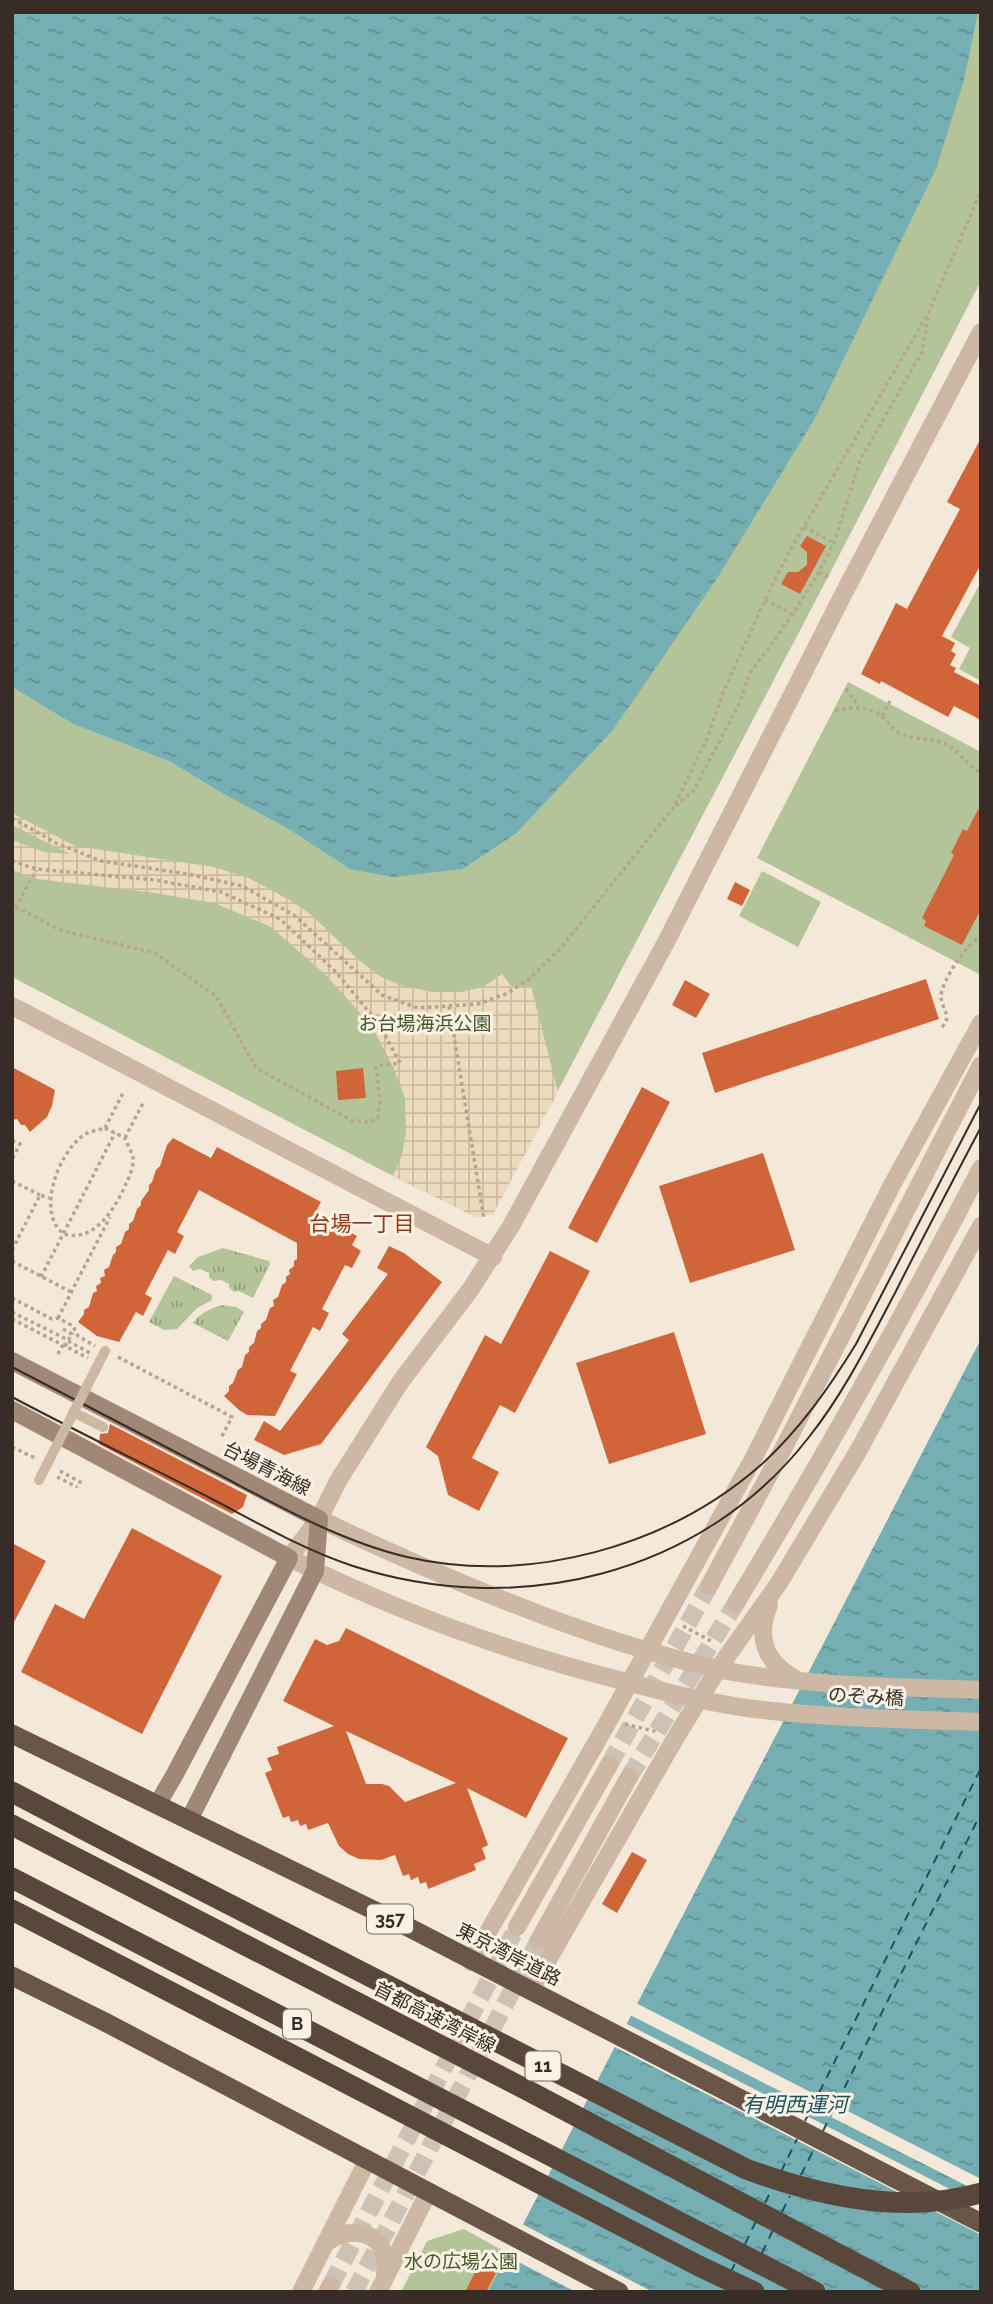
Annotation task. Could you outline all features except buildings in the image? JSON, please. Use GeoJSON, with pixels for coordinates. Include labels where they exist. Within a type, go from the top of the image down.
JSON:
{"type":"FeatureCollection","features":[{"type":"Feature","properties":{"kind":"highway","name":"東京湾岸道路"},"geometry":{"type":"LineString","coordinates":[[12,1734],[405,1926],[981,2223]]}},
{"type":"Feature","properties":{"kind":"highway","name":"11"},"geometry":{"type":"LineString","coordinates":[[12,1792],[746,2169],[785,2183],[851,2199],[947,2200],[981,2193]]}},
{"type":"Feature","properties":{"kind":"highway","name":"首都高速湾岸線"},"geometry":{"type":"LineString","coordinates":[[12,1825],[523,2088],[911,2292]]}},
{"type":"Feature","properties":{"kind":"highway","name":"B"},"geometry":{"type":"LineString","coordinates":[[12,1878],[816,2292]]}},
{"type":"Feature","properties":{"kind":"highway"},"geometry":{"type":"LineString","coordinates":[[12,1910],[754,2292]]}},
{"type":"Feature","properties":{"kind":"highway"},"geometry":{"type":"LineString","coordinates":[[12,1969],[103,2021]]}},
{"type":"Feature","properties":{"kind":"highway"},"geometry":{"type":"LineString","coordinates":[[12,1976],[103,2021],[619,2292]]}},
{"type":"Feature","properties":{"kind":"main road","name":"台場青海線"},"geometry":{"type":"LineString","coordinates":[[12,1361],[319,1519],[316,1571],[189,1820]]}},
{"type":"Feature","properties":{"kind":"main road"},"geometry":{"type":"LineString","coordinates":[[12,1410],[289,1558],[157,1805]]}},
{"type":"Feature","properties":{"kind":"street"},"geometry":{"type":"LineString","coordinates":[[289,1558],[319,1519],[338,1481],[401,1381],[470,1290],[511,1226],[665,944],[981,332]]}},
{"type":"Feature","properties":{"kind":"street"},"geometry":{"type":"LineString","coordinates":[[12,1006],[493,1257]]}},
{"type":"Feature","properties":{"kind":"street"},"geometry":{"type":"LineString","coordinates":[[471,1962],[609,1720],[752,1459],[892,1185],[981,1023]]}},
{"type":"Feature","properties":{"kind":"street"},"geometry":{"type":"LineString","coordinates":[[872,1275],[981,1043]]}},
{"type":"Feature","properties":{"kind":"street"},"geometry":{"type":"LineString","coordinates":[[709,1586],[781,1453],[981,1065]]}},
{"type":"Feature","properties":{"kind":"street"},"geometry":{"type":"LineString","coordinates":[[736,1603],[870,1373],[981,1168]]}},
{"type":"Feature","properties":{"kind":"street"},"geometry":{"type":"LineString","coordinates":[[530,1991],[698,1700],[779,1583],[883,1407],[981,1226]]}},
{"type":"Feature","properties":{"kind":"street"},"geometry":{"type":"LineString","coordinates":[[43,1471],[100,1357]]}},
{"type":"Feature","properties":{"kind":"street"},"geometry":{"type":"LineString","coordinates":[[73,1412],[103,1427]]}},
{"type":"Feature","properties":{"kind":"street","name":"のぞみ橋"},"geometry":{"type":"LineString","coordinates":[[319,1519],[509,1603],[646,1651],[718,1669],[770,1671],[798,1680],[981,1690]]}},
{"type":"Feature","properties":{"kind":"street","name":"のぞみ橋"},"geometry":{"type":"LineString","coordinates":[[289,1558],[420,1616],[495,1644],[564,1666],[698,1700],[748,1708],[981,1722]]}},
{"type":"Feature","properties":{"kind":"street"},"geometry":{"type":"LineString","coordinates":[[770,1671],[762,1640],[762,1626],[779,1583]]}},
{"type":"Feature","properties":{"kind":"street"},"geometry":{"type":"LineString","coordinates":[[517,1927],[609,1765]]}},
{"type":"Feature","properties":{"kind":"street"},"geometry":{"type":"LineString","coordinates":[[539,1940],[629,1777]]}},
{"type":"Feature","properties":{"kind":"street"},"geometry":{"type":"LineString","coordinates":[[301,2292],[367,2161]]}},
{"type":"Feature","properties":{"kind":"street"},"geometry":{"type":"LineString","coordinates":[[381,2285],[428,2193]]}},
{"type":"Feature","properties":{"kind":"street"},"geometry":{"type":"LineString","coordinates":[[326,2243],[338,2234],[353,2231],[367,2234],[377,2243],[385,2257],[381,2285]]}},
{"type":"Feature","properties":{"kind":"path"},"geometry":{"type":"LineString","coordinates":[[673,808],[707,739],[724,690],[765,600],[804,527],[929,312],[981,191]]}},
{"type":"Feature","properties":{"kind":"path"},"geometry":{"type":"LineString","coordinates":[[12,818],[56,843],[101,861],[188,874],[242,886],[294,915],[382,995],[418,1008],[478,1003],[508,993],[529,979],[560,949],[673,808],[694,790],[739,704],[750,673],[793,614],[834,542],[860,460],[922,352],[929,312]]}},
{"type":"Feature","properties":{"kind":"path"},"geometry":{"type":"LineString","coordinates":[[804,527],[834,542]]}},
{"type":"Feature","properties":{"kind":"path"},"geometry":{"type":"LineString","coordinates":[[819,572],[831,579]]}},
{"type":"Feature","properties":{"kind":"path"},"geometry":{"type":"LineString","coordinates":[[765,600],[793,614]]}},
{"type":"Feature","properties":{"kind":"path"},"geometry":{"type":"LineString","coordinates":[[846,689],[859,707]]}},
{"type":"Feature","properties":{"kind":"path"},"geometry":{"type":"LineString","coordinates":[[883,716],[890,701]]}},
{"type":"Feature","properties":{"kind":"path"},"geometry":{"type":"LineString","coordinates":[[835,710],[859,707],[883,716],[900,733],[948,745],[981,773]]}},
{"type":"Feature","properties":{"kind":"path"},"geometry":{"type":"LineString","coordinates":[[12,861],[36,869],[155,880],[221,892],[280,919],[335,971],[379,1024],[400,1063],[376,1066],[380,1101],[378,1118],[370,1122],[353,1121],[256,1068],[216,996],[155,953],[60,930],[14,906]]}},
{"type":"Feature","properties":{"kind":"path"},"geometry":{"type":"LineString","coordinates":[[12,915],[14,906],[36,869]]}},
{"type":"Feature","properties":{"kind":"path"},"geometry":{"type":"LineString","coordinates":[[942,1027],[947,1023],[947,1016],[941,1001],[942,992],[961,954],[981,936]]}},
{"type":"Feature","properties":{"kind":"path"},"geometry":{"type":"LineString","coordinates":[[449,1006],[484,1219]]}},
{"type":"Feature","properties":{"kind":"path"},"geometry":{"type":"LineString","coordinates":[[105,1128],[124,1091]]}},
{"type":"Feature","properties":{"kind":"path"},"geometry":{"type":"LineString","coordinates":[[125,1138],[144,1101]]}},
{"type":"Feature","properties":{"kind":"path"},"geometry":{"type":"LineString","coordinates":[[350,1127],[353,1121]]}},
{"type":"Feature","properties":{"kind":"path"},"geometry":{"type":"LineString","coordinates":[[58,1318],[129,1178],[133,1160],[125,1138],[105,1128],[84,1134],[73,1147],[57,1175],[49,1198],[53,1222],[64,1234],[79,1236],[89,1232],[111,1213]]}},
{"type":"Feature","properties":{"kind":"path"},"geometry":{"type":"LineString","coordinates":[[41,1277],[115,1133]]}},
{"type":"Feature","properties":{"kind":"path"},"geometry":{"type":"LineString","coordinates":[[12,1141],[20,1144],[12,1159]]}},
{"type":"Feature","properties":{"kind":"path"},"geometry":{"type":"LineString","coordinates":[[12,1181],[49,1198]]}},
{"type":"Feature","properties":{"kind":"path"},"geometry":{"type":"LineString","coordinates":[[12,1250],[40,1195]]}},
{"type":"Feature","properties":{"kind":"path"},"geometry":{"type":"LineString","coordinates":[[12,1261],[71,1292]]}},
{"type":"Feature","properties":{"kind":"path"},"geometry":{"type":"LineString","coordinates":[[12,1298],[52,1319],[58,1318],[73,1326],[78,1336]]}},
{"type":"Feature","properties":{"kind":"path"},"geometry":{"type":"LineString","coordinates":[[12,1312],[66,1342]]}},
{"type":"Feature","properties":{"kind":"path"},"geometry":{"type":"LineString","coordinates":[[12,1319],[232,1417],[221,1438]]}},
{"type":"Feature","properties":{"kind":"path"},"geometry":{"type":"LineString","coordinates":[[25,1325],[28,1320]]}},
{"type":"Feature","properties":{"kind":"path"},"geometry":{"type":"LineString","coordinates":[[58,1354],[72,1334],[63,1329],[78,1336],[100,1357]]}},
{"type":"Feature","properties":{"kind":"path"},"geometry":{"type":"LineString","coordinates":[[66,1342],[65,1346],[100,1357]]}},
{"type":"Feature","properties":{"kind":"path"},"geometry":{"type":"LineString","coordinates":[[12,1447],[43,1471],[77,1488],[80,1482],[59,1471]]}},
{"type":"Feature","properties":{"kind":"path"},"geometry":{"type":"LineString","coordinates":[[683,1626],[711,1641]]}},
{"type":"Feature","properties":{"kind":"path"},"geometry":{"type":"LineString","coordinates":[[609,1720],[676,1737]]}},
{"type":"Feature","properties":{"kind":"green space","name":"お台場海浜公園"},"geometry":{"type":"Polygon","coordinates":[[[978,12],[981,12],[981,281],[493,1214],[476,1217],[12,977],[12,687],[73,724],[171,762],[292,831],[463,869],[517,833],[613,730],[978,12]]]}},
{"type":"Feature","properties":{"kind":"green space"},"geometry":{"type":"Polygon","coordinates":[[[981,582],[981,681],[959,669],[970,648],[951,637],[981,582]]]}},
{"type":"Feature","properties":{"kind":"green space"},"geometry":{"type":"Polygon","coordinates":[[[848,682],[981,752],[981,975],[757,858],[848,682]]]}},
{"type":"Feature","properties":{"kind":"green space"},"geometry":{"type":"Polygon","coordinates":[[[762,871],[821,902],[798,947],[739,916],[762,871]]]}},
{"type":"Feature","properties":{"kind":"green space"},"geometry":{"type":"Polygon","coordinates":[[[223,1248],[269,1261],[270,1264],[253,1298],[239,1291],[234,1292],[229,1284],[221,1280],[213,1281],[209,1273],[200,1269],[193,1271],[189,1266],[198,1257],[223,1248]]]}},
{"type":"Feature","properties":{"kind":"green space"},"geometry":{"type":"Polygon","coordinates":[[[174,1276],[212,1295],[212,1300],[197,1308],[177,1329],[164,1330],[149,1322],[174,1276]]]}},
{"type":"Feature","properties":{"kind":"green space"},"geometry":{"type":"Polygon","coordinates":[[[222,1305],[236,1307],[244,1312],[228,1341],[193,1323],[203,1314],[222,1305]]]}},
{"type":"Feature","properties":{"kind":"green space","name":"水の広場公園"},"geometry":{"type":"Polygon","coordinates":[[[464,2229],[509,2254],[489,2292],[401,2292],[427,2241],[464,2229]]]}},
{"type":"Feature","properties":{"kind":"shaded area"},"geometry":{"type":"Polygon","coordinates":[[[12,813],[75,846],[214,867],[249,878],[310,914],[360,961],[381,977],[403,986],[432,992],[461,992],[483,987],[502,974],[511,986],[531,986],[558,1092],[493,1214],[476,1217],[393,1176],[402,1155],[406,1132],[405,1098],[392,1064],[370,1024],[326,975],[271,927],[214,903],[37,879],[12,870],[12,840],[44,852],[70,854],[12,825],[12,813]]]}},
{"type":"Feature","properties":{"kind":"water"},"geometry":{"type":"Polygon","coordinates":[[[12,12],[978,12],[964,80],[936,169],[814,420],[718,577],[613,730],[517,833],[463,869],[393,877],[350,869],[292,831],[171,762],[73,724],[12,687],[12,12]]]}},
{"type":"Feature","properties":{"kind":"water","name":"有明西運河"},"geometry":{"type":"Polygon","coordinates":[[[981,1339],[981,2292],[488,2292],[981,1339]]]}},
{"type":"Feature","properties":{"kind":"pier"},"geometry":{"type":"Polygon","coordinates":[[[634,2002],[981,2179],[981,2193],[628,2014],[634,2002]]]}},
{"type":"Feature","properties":{"kind":"pier"},"geometry":{"type":"Polygon","coordinates":[[[623,2022],[981,2205],[981,2235],[611,2045],[623,2022]]]}},
{"type":"Feature","properties":{"kind":"pier"},"geometry":{"type":"Polygon","coordinates":[[[520,2223],[653,2292],[576,2292],[503,2254],[520,2223]]]}},
{"type":"Feature","properties":{"kind":"ferry route"},"geometry":{"type":"LineString","coordinates":[[805,2121],[981,1768]]}},
{"type":"Feature","properties":{"kind":"ferry route"},"geometry":{"type":"LineString","coordinates":[[823,2131],[981,1813]]}},
{"type":"Feature","properties":{"kind":"ferry route"},"geometry":{"type":"LineString","coordinates":[[781,2172],[797,2139]]}},
{"type":"Feature","properties":{"kind":"ferry route"},"geometry":{"type":"LineString","coordinates":[[801,2175],[814,2149]]}},
{"type":"Feature","properties":{"kind":"ferry route"},"geometry":{"type":"LineString","coordinates":[[765,2203],[772,2189]]}},
{"type":"Feature","properties":{"kind":"ferry route"},"geometry":{"type":"LineString","coordinates":[[782,2212],[790,2196]]}},
{"type":"Feature","properties":{"kind":"ferry route"},"geometry":{"type":"LineString","coordinates":[[745,2244],[756,2221]]}},
{"type":"Feature","properties":{"kind":"ferry route"},"geometry":{"type":"LineString","coordinates":[[762,2253],[773,2230]]}},
{"type":"Feature","properties":{"kind":"ferry route"},"geometry":{"type":"LineString","coordinates":[[731,2272],[736,2261]]}},
{"type":"Feature","properties":{"kind":"tunnel"},"geometry":{"type":"LineString","coordinates":[[609,1765],[709,1586]]}},
{"type":"Feature","properties":{"kind":"tunnel"},"geometry":{"type":"LineString","coordinates":[[629,1777],[736,1603]]}},
{"type":"Feature","properties":{"kind":"tunnel"},"geometry":{"type":"LineString","coordinates":[[331,2285],[517,1927]]}},
{"type":"Feature","properties":{"kind":"tunnel"},"geometry":{"type":"LineString","coordinates":[[354,2292],[539,1940]]}},
{"type":"Feature","properties":{"kind":"tram line"},"geometry":{"type":"LineString","coordinates":[[12,1367],[284,1509],[332,1532],[382,1550],[453,1564],[501,1566],[548,1562],[595,1552],[641,1537],[684,1517],[725,1493],[776,1451],[801,1422],[856,1344],[981,1103]]}},
{"type":"Feature","properties":{"kind":"tram line"},"geometry":{"type":"LineString","coordinates":[[12,1397],[281,1536],[353,1566],[415,1581],[478,1588],[541,1585],[602,1574],[661,1553],[716,1523],[765,1485],[809,1437],[834,1403],[866,1348],[981,1127]]}},
{"type":"Feature","properties":{"kind":"district","name":"台場一丁目"},"geometry":{"type":"Point","coordinates":[362,1224]}}]}
